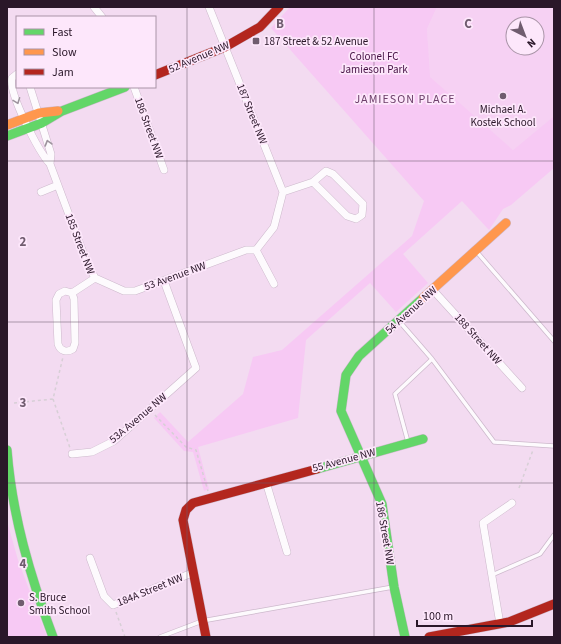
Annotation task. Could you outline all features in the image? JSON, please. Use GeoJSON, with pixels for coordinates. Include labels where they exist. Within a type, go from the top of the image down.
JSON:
{"type":"FeatureCollection","features":[{"type":"Feature","properties":{"kind":"street"},"geometry":{"type":"LineString","coordinates":[[94,7],[101,16]]}},
{"type":"Feature","properties":{"kind":"street","name":"187 Street NW"},"geometry":{"type":"LineString","coordinates":[[209,7],[283,192]]}},
{"type":"Feature","properties":{"kind":"street","name":"52 Avenue NW"},"geometry":{"type":"LineString","coordinates":[[156,75],[225,47],[260,27],[279,7]]}},
{"type":"Feature","properties":{"kind":"street","name":"185 Street NW"},"geometry":{"type":"LineString","coordinates":[[16,76],[11,83],[24,118],[43,156],[50,164],[87,263],[95,278],[72,293],[65,291],[61,292],[57,297],[58,344],[64,351]]}},
{"type":"Feature","properties":{"kind":"street","name":"185 Street NW"},"geometry":{"type":"LineString","coordinates":[[30,88],[51,154],[50,164]]}},
{"type":"Feature","properties":{"kind":"street"},"geometry":{"type":"LineString","coordinates":[[7,136],[42,123],[62,111],[123,88]]}},
{"type":"Feature","properties":{"kind":"street","name":"186 Street NW"},"geometry":{"type":"LineString","coordinates":[[134,88],[164,170]]}},
{"type":"Feature","properties":{"kind":"street"},"geometry":{"type":"LineString","coordinates":[[7,125],[39,113],[62,111]]}},
{"type":"Feature","properties":{"kind":"street"},"geometry":{"type":"LineString","coordinates":[[274,284],[256,250],[274,227],[283,192],[313,182],[326,171],[333,174],[363,204],[362,215],[356,219],[347,216],[313,182]]}},
{"type":"Feature","properties":{"kind":"street"},"geometry":{"type":"LineString","coordinates":[[41,192],[58,186]]}},
{"type":"Feature","properties":{"kind":"street","name":"54 Avenue NW"},"geometry":{"type":"LineString","coordinates":[[341,412],[346,375],[359,356],[434,290],[506,223]]}},
{"type":"Feature","properties":{"kind":"street","name":"53 Avenue NW"},"geometry":{"type":"LineString","coordinates":[[95,278],[124,291],[135,291],[246,250],[256,250]]}},
{"type":"Feature","properties":{"kind":"street","name":"53A Avenue NW"},"geometry":{"type":"LineString","coordinates":[[72,454],[92,452],[114,441],[196,368],[164,281]]}},
{"type":"Feature","properties":{"kind":"street","name":"188 Street NW"},"geometry":{"type":"LineString","coordinates":[[434,290],[522,388]]}},
{"type":"Feature","properties":{"kind":"street"},"geometry":{"type":"LineString","coordinates":[[64,351],[73,349],[75,343],[74,299],[72,293]]}},
{"type":"Feature","properties":{"kind":"street","name":"186 Street NW"},"geometry":{"type":"LineString","coordinates":[[341,412],[382,504],[394,587],[406,637]]}},
{"type":"Feature","properties":{"kind":"street","name":"55 Avenue NW"},"geometry":{"type":"LineString","coordinates":[[184,515],[186,510],[193,503],[361,455],[409,444],[422,439]]}},
{"type":"Feature","properties":{"kind":"street"},"geometry":{"type":"LineString","coordinates":[[7,450],[8,472],[32,583],[53,637]]}},
{"type":"Feature","properties":{"kind":"street"},"geometry":{"type":"LineString","coordinates":[[266,482],[287,552]]}},
{"type":"Feature","properties":{"kind":"street"},"geometry":{"type":"LineString","coordinates":[[500,624],[483,523],[512,504]]}},
{"type":"Feature","properties":{"kind":"street","name":"184A Street NW"},"geometry":{"type":"LineString","coordinates":[[184,515],[183,520],[192,572],[206,637]]}},
{"type":"Feature","properties":{"kind":"street","name":"184A Street NW"},"geometry":{"type":"LineString","coordinates":[[90,558],[104,596],[113,605],[192,572]]}},
{"type":"Feature","properties":{"kind":"street"},"geometry":{"type":"LineString","coordinates":[[429,637],[500,624],[538,613],[554,604]]}},
{"type":"Feature","properties":{"kind":"lane"},"geometry":{"type":"LineString","coordinates":[[476,251],[554,341]]}},
{"type":"Feature","properties":{"kind":"lane"},"geometry":{"type":"LineString","coordinates":[[399,321],[432,359],[494,442],[554,446]]}},
{"type":"Feature","properties":{"kind":"lane"},"geometry":{"type":"LineString","coordinates":[[409,444],[395,394],[432,359]]}},
{"type":"Feature","properties":{"kind":"lane"},"geometry":{"type":"LineString","coordinates":[[492,575],[540,554],[554,535]]}},
{"type":"Feature","properties":{"kind":"lane"},"geometry":{"type":"LineString","coordinates":[[160,637],[202,621],[394,587]]}},
{"type":"Feature","properties":{"kind":"path"},"geometry":{"type":"LineString","coordinates":[[64,351],[53,399],[72,454]]}},
{"type":"Feature","properties":{"kind":"path"},"geometry":{"type":"LineString","coordinates":[[14,403],[53,399]]}},
{"type":"Feature","properties":{"kind":"path"},"geometry":{"type":"LineString","coordinates":[[149,410],[186,447],[196,450],[209,498]]}},
{"type":"Feature","properties":{"kind":"path"},"geometry":{"type":"LineString","coordinates":[[519,488],[535,445]]}},
{"type":"Feature","properties":{"kind":"path"},"geometry":{"type":"LineString","coordinates":[[113,605],[126,637]]}},
{"type":"Feature","properties":{"kind":"shaded area","name":"Michael A. Kostek School"},"geometry":{"type":"Polygon","coordinates":[[[437,7],[554,7],[554,116],[513,150],[429,77],[427,29],[437,7]]]}},
{"type":"Feature","properties":{"kind":"green space","name":"Colonel FC Jamieson Park"},"geometry":{"type":"Polygon","coordinates":[[[290,7],[437,7],[427,29],[430,77],[513,150],[554,116],[554,168],[511,205],[503,209],[489,230],[462,201],[403,254],[428,283],[396,312],[370,283],[306,340],[298,418],[198,447],[209,489],[204,491],[193,452],[184,451],[154,418],[160,412],[188,442],[243,394],[253,357],[282,350],[412,236],[424,201],[271,28],[290,7]]]}},
{"type":"Feature","properties":{"kind":"green space","name":"S. Bruce Smith School"},"geometry":{"type":"Polygon","coordinates":[[[7,521],[18,560],[47,637],[7,637],[7,521]]]}},
{"type":"Feature","properties":{"kind":"traffic: fast"},"geometry":{"type":"LineString","coordinates":[[7,136],[42,123],[62,111],[122,88]]}},
{"type":"Feature","properties":{"kind":"traffic: fast"},"geometry":{"type":"LineString","coordinates":[[405,637],[394,587],[382,504],[341,411],[346,375],[359,356],[423,298]]}},
{"type":"Feature","properties":{"kind":"traffic: fast"},"geometry":{"type":"LineString","coordinates":[[317,469],[423,439]]}},
{"type":"Feature","properties":{"kind":"traffic: fast"},"geometry":{"type":"LineString","coordinates":[[7,450],[13,498],[23,545],[53,637]]}},
{"type":"Feature","properties":{"kind":"traffic: slow"},"geometry":{"type":"LineString","coordinates":[[7,125],[39,113],[58,111]]}},
{"type":"Feature","properties":{"kind":"traffic: slow"},"geometry":{"type":"LineString","coordinates":[[423,298],[506,223]]}},
{"type":"Feature","properties":{"kind":"traffic: jam"},"geometry":{"type":"LineString","coordinates":[[156,75],[225,47],[260,27],[279,7]]}},
{"type":"Feature","properties":{"kind":"traffic: jam"},"geometry":{"type":"LineString","coordinates":[[206,637],[183,520],[186,510],[193,503],[317,469]]}},
{"type":"Feature","properties":{"kind":"traffic: jam"},"geometry":{"type":"LineString","coordinates":[[429,637],[509,622],[554,604]]}},
{"type":"Feature","properties":{"kind":"place","name":"187 Street & 52 Avenue"},"geometry":{"type":"Point","coordinates":[256,41]}},
{"type":"Feature","properties":{"kind":"place","name":"Michael A. Kostek School"},"geometry":{"type":"Point","coordinates":[503,96]}},
{"type":"Feature","properties":{"kind":"place","name":"S. Bruce Smith School"},"geometry":{"type":"Point","coordinates":[21,603]}},
{"type":"Feature","properties":{"kind":"district","name":"JAMIESON PLACE"},"geometry":{"type":"Point","coordinates":[405,99]}}]}
